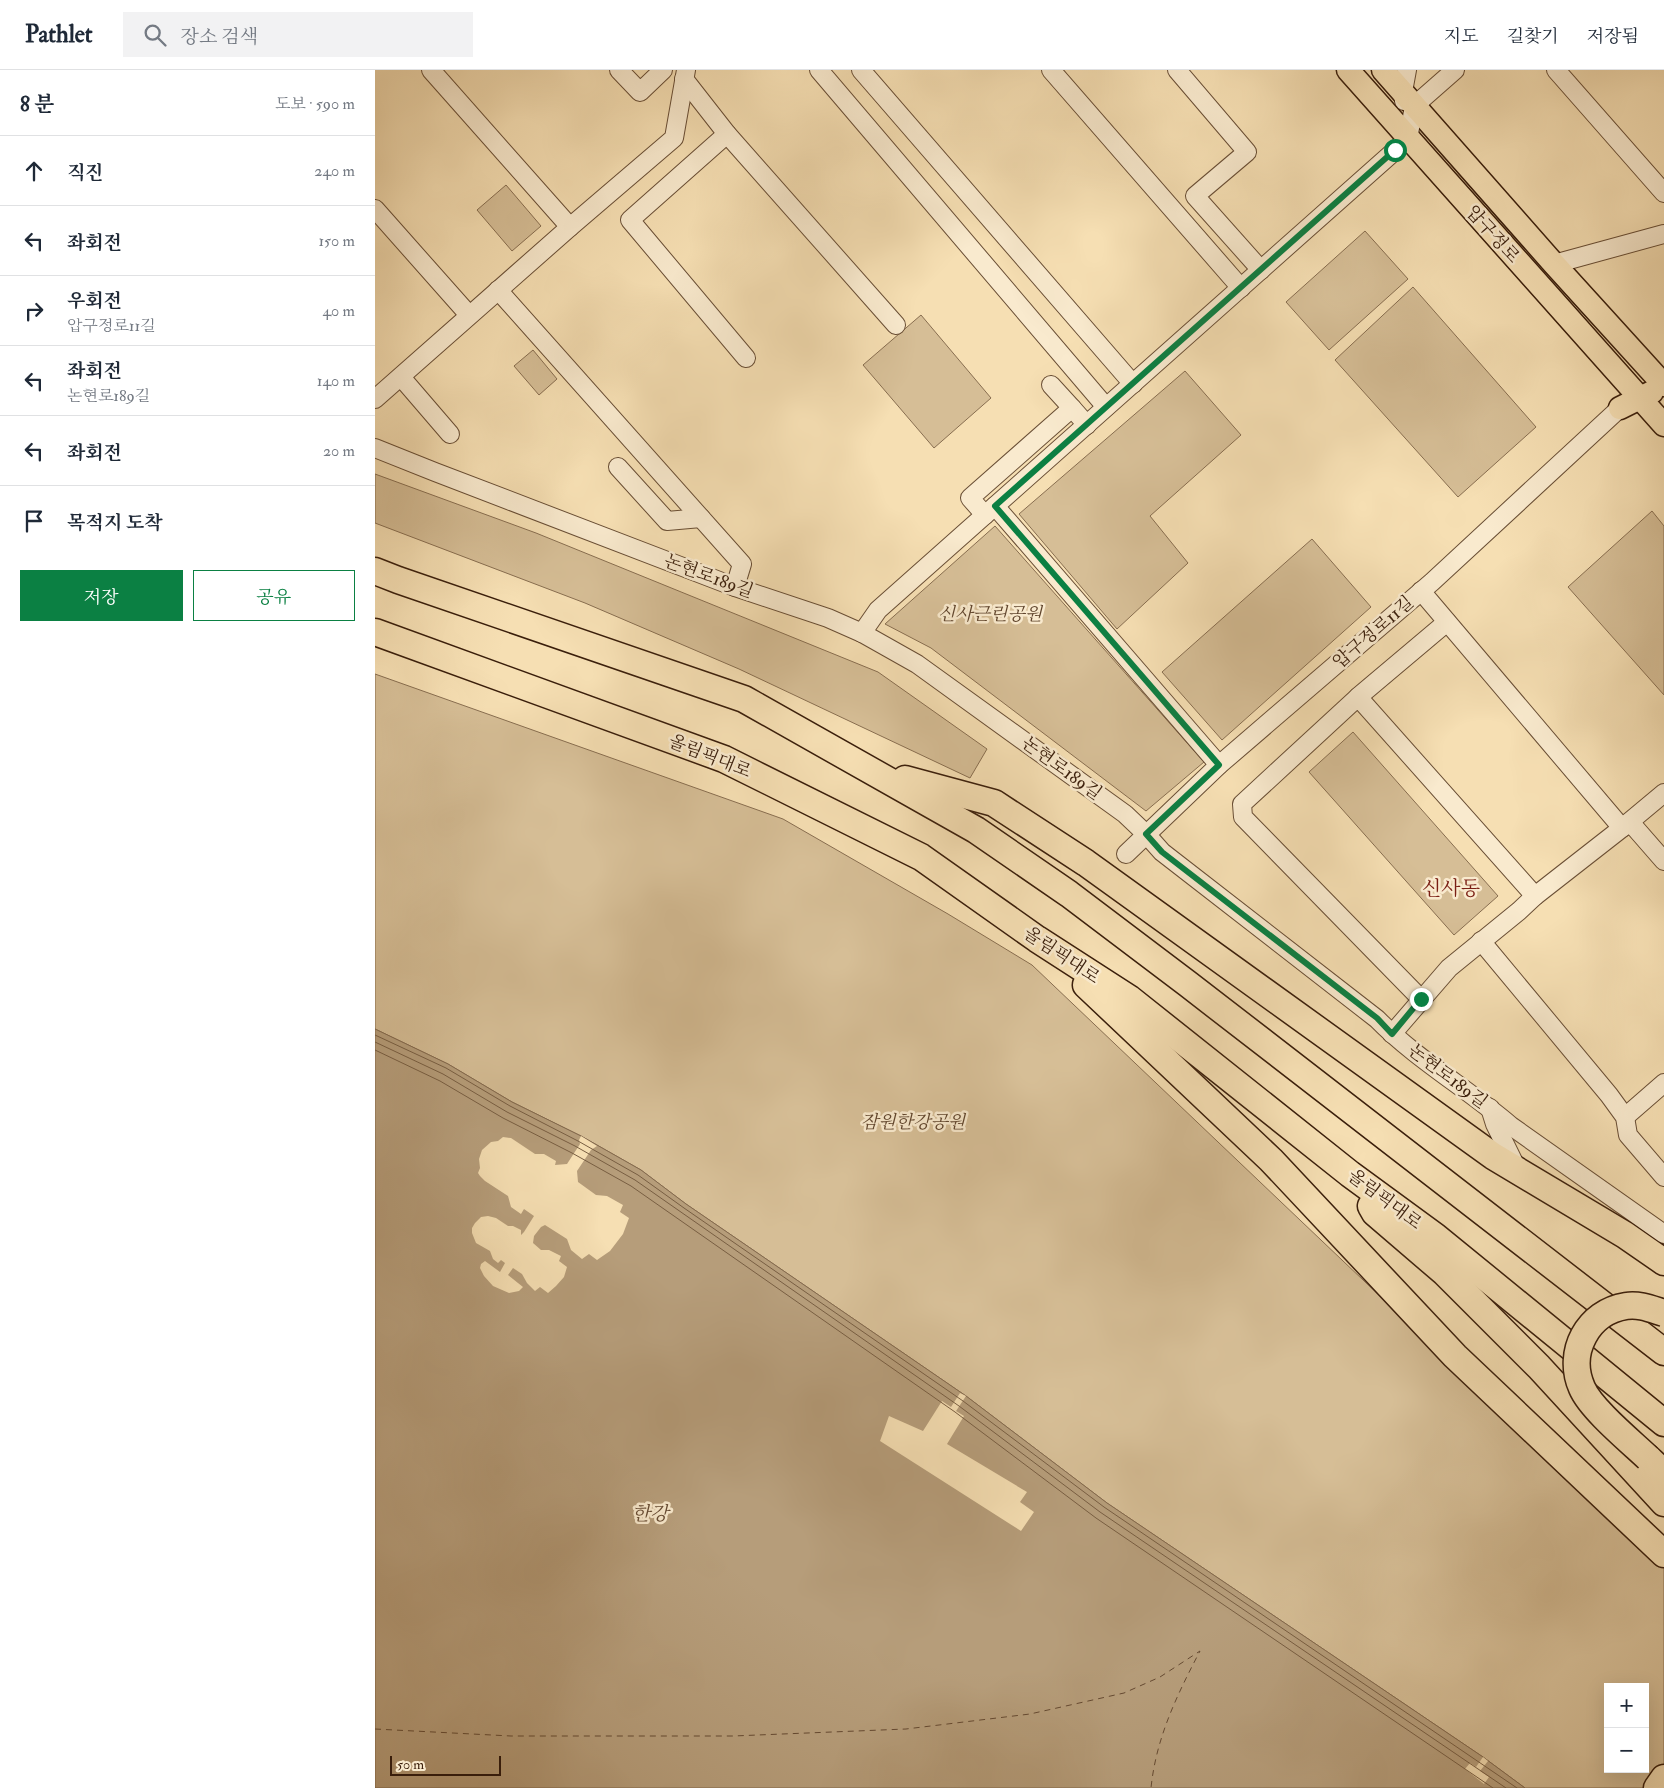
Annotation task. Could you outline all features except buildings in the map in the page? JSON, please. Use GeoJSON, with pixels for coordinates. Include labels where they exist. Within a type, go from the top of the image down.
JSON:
{"type":"FeatureCollection","features":[{"type":"Feature","properties":{"kind":"highway"},"geometry":{"type":"LineString","coordinates":[[383,573],[744,700],[976,830],[1069,894],[1664,1352]]}},
{"type":"Feature","properties":{"kind":"highway","name":"올림픽대로"},"geometry":{"type":"LineString","coordinates":[[375,632],[724,759],[921,857],[1037,939],[1130,999],[1350,1174],[1436,1237],[1664,1423]]}},
{"type":"Feature","properties":{"kind":"highway"},"geometry":{"type":"LineString","coordinates":[[865,769],[994,803],[1086,863],[1493,1156],[1625,1235],[1664,1262]]}},
{"type":"Feature","properties":{"kind":"highway"},"geometry":{"type":"LineString","coordinates":[[1037,939],[1271,1160],[1455,1356],[1664,1554]]}},
{"type":"Feature","properties":{"kind":"highway"},"geometry":{"type":"LineString","coordinates":[[1350,1174],[1375,1213],[1445,1273],[1539,1367],[1664,1503]]}},
{"type":"Feature","properties":{"kind":"highway"},"geometry":{"type":"LineString","coordinates":[[1656,1465],[1610,1423],[1590,1401],[1582,1388],[1577,1372],[1577,1357],[1579,1344],[1586,1330],[1597,1319],[1613,1309],[1643,1306],[1664,1313]]}},
{"type":"Feature","properties":{"kind":"highway"},"geometry":{"type":"LineString","coordinates":[[1657,1788],[1664,1778]]}},
{"type":"Feature","properties":{"kind":"main road","name":"압구정로"},"geometry":{"type":"LineString","coordinates":[[1348,70],[1664,425]]}},
{"type":"Feature","properties":{"kind":"main road","name":"압구정로"},"geometry":{"type":"LineString","coordinates":[[1383,70],[1664,386],[1620,408]]}},
{"type":"Feature","properties":{"kind":"street"},"geometry":{"type":"LineString","coordinates":[[431,70],[570,227]]}},
{"type":"Feature","properties":{"kind":"street"},"geometry":{"type":"LineString","coordinates":[[619,70],[640,92],[663,70]]}},
{"type":"Feature","properties":{"kind":"street"},"geometry":{"type":"LineString","coordinates":[[819,70],[1106,407]]}},
{"type":"Feature","properties":{"kind":"street"},"geometry":{"type":"LineString","coordinates":[[861,70],[1133,384]]}},
{"type":"Feature","properties":{"kind":"street"},"geometry":{"type":"LineString","coordinates":[[1177,70],[1247,152],[1195,196],[1261,270]]}},
{"type":"Feature","properties":{"kind":"street"},"geometry":{"type":"LineString","coordinates":[[862,633],[878,610],[1408,138],[1409,99],[1407,70]]}},
{"type":"Feature","properties":{"kind":"street"},"geometry":{"type":"LineString","coordinates":[[1409,99],[1455,70]]}},
{"type":"Feature","properties":{"kind":"street"},"geometry":{"type":"LineString","coordinates":[[1556,70],[1664,193]]}},
{"type":"Feature","properties":{"kind":"street"},"geometry":{"type":"LineString","coordinates":[[1055,72],[1241,288]]}},
{"type":"Feature","properties":{"kind":"street"},"geometry":{"type":"LineString","coordinates":[[375,400],[469,315],[674,138],[685,75]]}},
{"type":"Feature","properties":{"kind":"street"},"geometry":{"type":"LineString","coordinates":[[685,75],[727,134],[896,324]]}},
{"type":"Feature","properties":{"kind":"street"},"geometry":{"type":"LineString","coordinates":[[727,134],[630,220],[746,358]]}},
{"type":"Feature","properties":{"kind":"street"},"geometry":{"type":"LineString","coordinates":[[375,209],[469,315]]}},
{"type":"Feature","properties":{"kind":"street"},"geometry":{"type":"LineString","coordinates":[[1554,264],[1664,234]]}},
{"type":"Feature","properties":{"kind":"street"},"geometry":{"type":"LineString","coordinates":[[498,290],[742,564],[735,587]]}},
{"type":"Feature","properties":{"kind":"street"},"geometry":{"type":"LineString","coordinates":[[401,377],[451,434]]}},
{"type":"Feature","properties":{"kind":"street"},"geometry":{"type":"LineString","coordinates":[[1051,385],[1087,425]]}},
{"type":"Feature","properties":{"kind":"street"},"geometry":{"type":"LineString","coordinates":[[1071,408],[971,498],[990,510],[1219,765]]}},
{"type":"Feature","properties":{"kind":"street","name":"압구정로11길"},"geometry":{"type":"LineString","coordinates":[[1126,854],[1219,765],[1421,591],[1620,408]]}},
{"type":"Feature","properties":{"kind":"street","name":"논현로189길"},"geometry":{"type":"LineString","coordinates":[[375,448],[735,587],[828,618],[862,633],[917,664],[1125,814],[1162,852],[1377,1018],[1392,1034],[1490,1107],[1511,1126],[1664,1234]]}},
{"type":"Feature","properties":{"kind":"street"},"geometry":{"type":"LineString","coordinates":[[618,467],[667,521],[701,518]]}},
{"type":"Feature","properties":{"kind":"street"},"geometry":{"type":"LineString","coordinates":[[1421,591],[1626,825],[1664,861]]}},
{"type":"Feature","properties":{"kind":"street"},"geometry":{"type":"LineString","coordinates":[[1421,999],[1243,817],[1242,804],[1358,698],[1447,622]]}},
{"type":"Feature","properties":{"kind":"street"},"geometry":{"type":"LineString","coordinates":[[1358,698],[1535,896]]}},
{"type":"Feature","properties":{"kind":"street"},"geometry":{"type":"LineString","coordinates":[[1392,1034],[1449,968],[1519,912],[1535,896],[1664,793]]}},
{"type":"Feature","properties":{"kind":"street"},"geometry":{"type":"LineString","coordinates":[[1481,941],[1625,1117],[1628,1135],[1664,1177]]}},
{"type":"Feature","properties":{"kind":"street"},"geometry":{"type":"LineString","coordinates":[[1625,1117],[1664,1082]]}},
{"type":"Feature","properties":{"kind":"street"},"geometry":{"type":"LineString","coordinates":[[1490,1107],[1495,1124],[1519,1171]]}},
{"type":"Feature","properties":{"kind":"green space"},"geometry":{"type":"Polygon","coordinates":[[[506,185],[541,226],[512,251],[477,210],[506,185]]]}},
{"type":"Feature","properties":{"kind":"green space"},"geometry":{"type":"Polygon","coordinates":[[[1365,231],[1408,279],[1329,350],[1286,302],[1365,231]]]}},
{"type":"Feature","properties":{"kind":"green space"},"geometry":{"type":"Polygon","coordinates":[[[1413,287],[1536,427],[1458,497],[1335,360],[1413,287]]]}},
{"type":"Feature","properties":{"kind":"green space"},"geometry":{"type":"Polygon","coordinates":[[[921,315],[991,398],[934,448],[863,365],[921,315]]]}},
{"type":"Feature","properties":{"kind":"green space"},"geometry":{"type":"Polygon","coordinates":[[[533,350],[557,379],[539,395],[514,366],[533,350]]]}},
{"type":"Feature","properties":{"kind":"green space"},"geometry":{"type":"Polygon","coordinates":[[[1185,371],[1241,435],[1150,516],[1188,563],[1117,629],[1019,514],[1185,371]]]}},
{"type":"Feature","properties":{"kind":"green space"},"geometry":{"type":"Polygon","coordinates":[[[375,474],[536,533],[878,672],[987,749],[970,778],[739,669],[585,603],[375,523],[375,474]]]}},
{"type":"Feature","properties":{"kind":"green space"},"geometry":{"type":"Polygon","coordinates":[[[1652,511],[1664,526],[1664,695],[1568,587],[1652,511]]]}},
{"type":"Feature","properties":{"kind":"green space","name":"신사근린공원"},"geometry":{"type":"Polygon","coordinates":[[[995,526],[1204,762],[1146,811],[931,648],[885,624],[995,526]]]}},
{"type":"Feature","properties":{"kind":"green space"},"geometry":{"type":"Polygon","coordinates":[[[1312,539],[1371,607],[1222,740],[1162,672],[1312,539]]]}},
{"type":"Feature","properties":{"kind":"green space","name":"잠원한강공원"},"geometry":{"type":"Polygon","coordinates":[[[375,674],[783,819],[948,914],[1032,965],[1404,1319],[1664,1544],[1664,1788],[1525,1788],[1483,1757],[1107,1503],[966,1396],[686,1204],[641,1170],[581,1136],[512,1102],[448,1064],[375,1029],[375,674]]]}},
{"type":"Feature","properties":{"kind":"green space"},"geometry":{"type":"Polygon","coordinates":[[[1353,732],[1498,896],[1454,935],[1309,772],[1353,732]]]}},
{"type":"Feature","properties":{"kind":"water","name":"한강"},"geometry":{"type":"Polygon","coordinates":[[[375,1029],[448,1064],[512,1102],[581,1136],[641,1170],[686,1204],[966,1396],[1107,1503],[1483,1757],[1525,1788],[375,1788],[375,1029]]]}},
{"type":"Feature","properties":{"kind":"pier"},"geometry":{"type":"Polygon","coordinates":[[[581,1136],[597,1146],[591,1150],[577,1171],[578,1182],[596,1195],[607,1196],[623,1205],[620,1212],[629,1218],[623,1234],[610,1251],[597,1260],[589,1254],[582,1259],[571,1250],[567,1239],[545,1225],[534,1236],[533,1243],[541,1250],[549,1250],[561,1256],[559,1261],[567,1267],[564,1277],[548,1293],[540,1287],[535,1291],[522,1274],[513,1268],[508,1275],[523,1287],[519,1291],[509,1293],[493,1286],[484,1276],[480,1268],[481,1264],[485,1261],[500,1272],[505,1263],[501,1260],[498,1263],[493,1259],[490,1251],[476,1243],[472,1228],[481,1217],[488,1216],[521,1230],[521,1235],[534,1216],[524,1209],[521,1214],[511,1207],[508,1196],[480,1176],[478,1173],[480,1168],[479,1159],[482,1150],[491,1142],[498,1141],[503,1137],[511,1138],[535,1154],[544,1154],[556,1161],[555,1165],[567,1164],[580,1144],[581,1136]]]}},
{"type":"Feature","properties":{"kind":"pier"},"geometry":{"type":"Polygon","coordinates":[[[960,1393],[966,1396],[956,1411],[964,1416],[947,1444],[1027,1492],[1020,1502],[1034,1512],[1021,1531],[880,1441],[889,1416],[923,1431],[942,1401],[951,1407],[960,1393]]]}},
{"type":"Feature","properties":{"kind":"pier"},"geometry":{"type":"Polygon","coordinates":[[[1483,1757],[1488,1761],[1480,1771],[1489,1777],[1484,1784],[1465,1769],[1470,1763],[1476,1767],[1483,1757]]]}},
{"type":"Feature","properties":{"kind":"ferry route"},"geometry":{"type":"LineString","coordinates":[[375,1729],[511,1736],[733,1736],[906,1729],[1030,1714],[1124,1693],[1160,1677],[1200,1651],[1169,1717],[1158,1752],[1151,1788]]}},
{"type":"Feature","properties":{"kind":"district","name":"신사동"},"geometry":{"type":"Point","coordinates":[1451,888]}},
{"type":"Feature","properties":{"kind":"route"},"geometry":{"type":"LineString","coordinates":[[1395,150],[995,506],[1219,765],[1146,834],[1162,852],[1377,1018],[1392,1034],[1421,999]]}}]}
